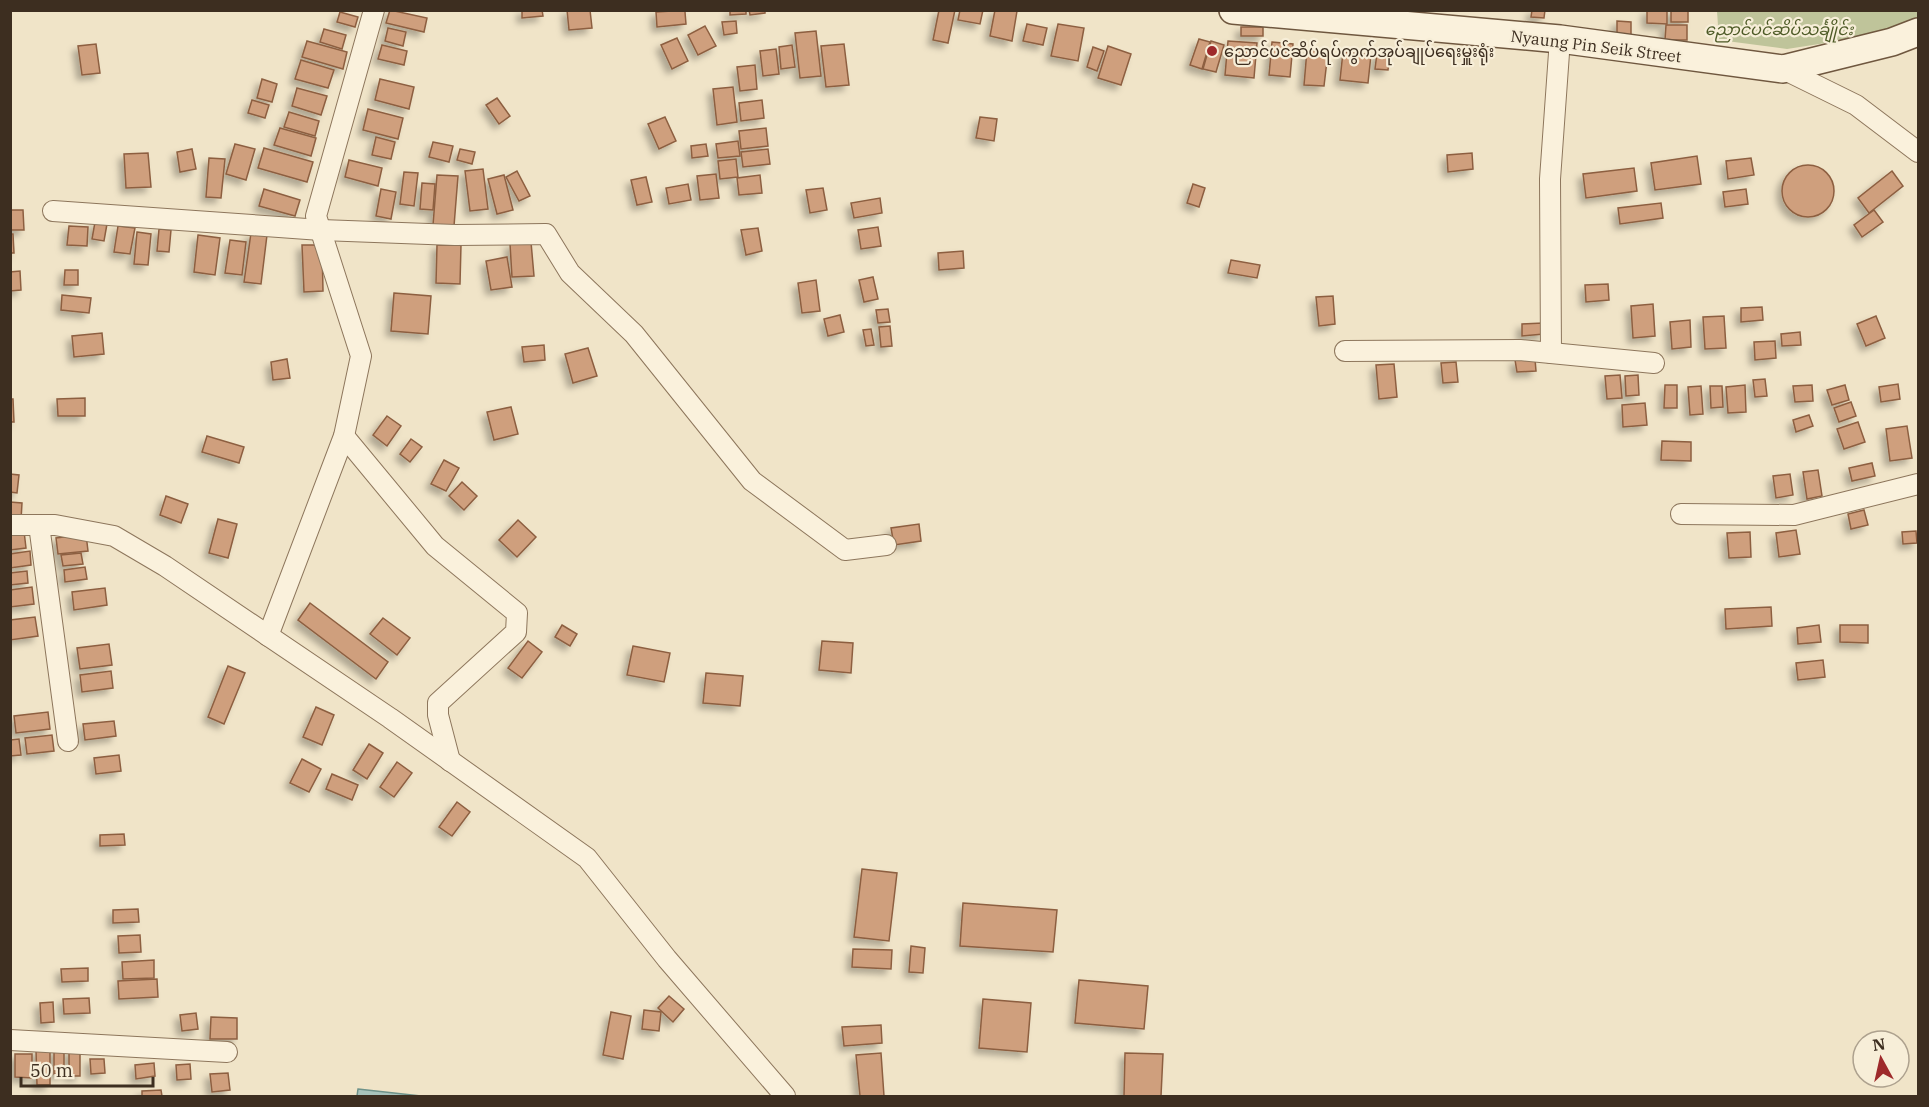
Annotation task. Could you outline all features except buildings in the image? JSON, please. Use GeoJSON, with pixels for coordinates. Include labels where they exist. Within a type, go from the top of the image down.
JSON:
{"type":"FeatureCollection","features":[{"type":"Feature","properties":{"kind":"street"},"geometry":{"type":"LineString","coordinates":[[268,636],[344,436],[361,356],[316,216],[374,10]]}},
{"type":"Feature","properties":{"kind":"street","name":"Nyaung Pin Seik Street"},"geometry":{"type":"LineString","coordinates":[[1233,10],[1560,39],[1783,69],[1892,42],[1918,32]]}},
{"type":"Feature","properties":{"kind":"street"},"geometry":{"type":"LineString","coordinates":[[1551,353],[1550,179],[1560,39]]}},
{"type":"Feature","properties":{"kind":"street"},"geometry":{"type":"LineString","coordinates":[[1783,69],[1856,105],[1918,152]]}},
{"type":"Feature","properties":{"kind":"street"},"geometry":{"type":"LineString","coordinates":[[53,211],[321,231],[455,235],[546,234],[570,273],[633,334],[752,481],[845,550],[886,545]]}},
{"type":"Feature","properties":{"kind":"street"},"geometry":{"type":"LineString","coordinates":[[1345,351],[1520,350],[1654,363]]}},
{"type":"Feature","properties":{"kind":"street"},"geometry":{"type":"LineString","coordinates":[[344,436],[435,546],[516,613],[516,632],[438,703],[438,715],[450,761]]}},
{"type":"Feature","properties":{"kind":"street"},"geometry":{"type":"LineString","coordinates":[[1681,514],[1794,515],[1918,484]]}},
{"type":"Feature","properties":{"kind":"street"},"geometry":{"type":"LineString","coordinates":[[10,525],[55,525],[114,536],[165,566],[268,636],[587,858],[667,959],[785,1096]]}},
{"type":"Feature","properties":{"kind":"street"},"geometry":{"type":"LineString","coordinates":[[39,525],[68,741]]}},
{"type":"Feature","properties":{"kind":"street"},"geometry":{"type":"LineString","coordinates":[[10,1040],[227,1052]]}},
{"type":"Feature","properties":{"kind":"green space","name":"ညောင်ပင်ဆိပ်သင်္ချိုင်း"},"geometry":{"type":"Polygon","coordinates":[[[1918,10],[1918,18],[1877,35],[1787,49],[1719,40],[1717,11],[1918,10]]]}},
{"type":"Feature","properties":{"kind":"water"},"geometry":{"type":"Polygon","coordinates":[[[358,1089],[421,1096],[357,1096],[358,1089]]]}},
{"type":"Feature","properties":{"kind":"place","name":"ညောင်ပင်ဆိပ်ရပ်ကွက်အုပ်ချုပ်ရေးမှူးရုံး"},"geometry":{"type":"Point","coordinates":[1212,51]}}]}
